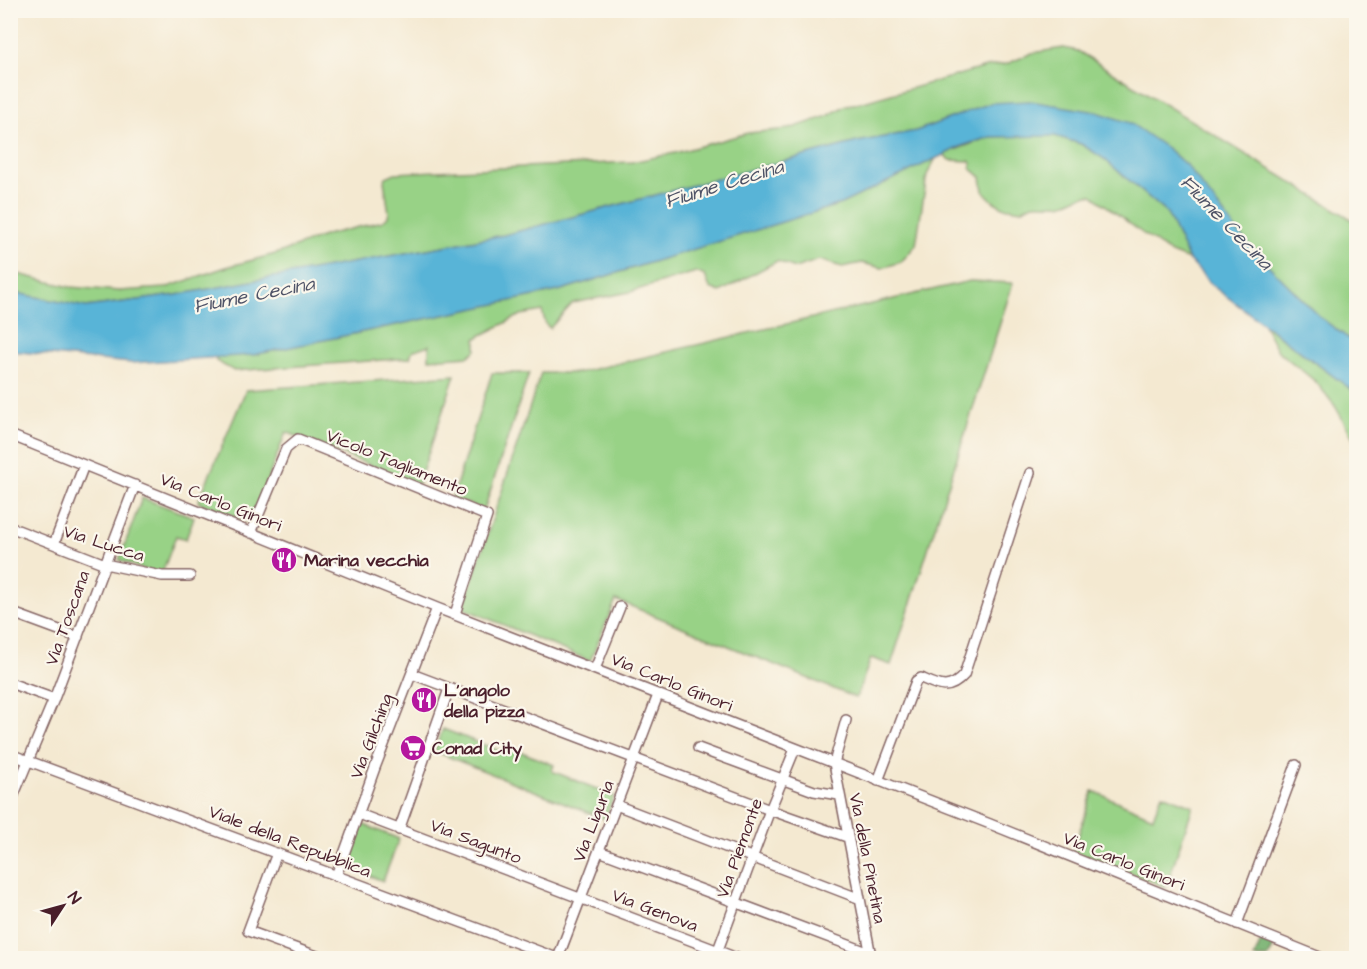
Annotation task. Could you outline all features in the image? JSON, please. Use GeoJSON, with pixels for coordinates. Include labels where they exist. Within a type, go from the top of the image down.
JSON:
{"type":"FeatureCollection","features":[{"type":"Feature","properties":{"kind":"street","name":"Via Carlo Ginori"},"geometry":{"type":"LineString","coordinates":[[10,435],[437,608],[834,763],[1322,958]]}},
{"type":"Feature","properties":{"kind":"street","name":"Vicolo Tagliamento"},"geometry":{"type":"LineString","coordinates":[[251,533],[286,448],[298,439],[487,516],[455,614]]}},
{"type":"Feature","properties":{"kind":"street"},"geometry":{"type":"LineString","coordinates":[[54,544],[84,465]]}},
{"type":"Feature","properties":{"kind":"street"},"geometry":{"type":"LineString","coordinates":[[878,781],[916,681],[921,678],[940,687],[956,684],[964,675],[1030,473]]}},
{"type":"Feature","properties":{"kind":"street","name":"Via Toscana"},"geometry":{"type":"LineString","coordinates":[[10,804],[54,699],[135,485]]}},
{"type":"Feature","properties":{"kind":"street","name":"Via Lucca"},"geometry":{"type":"LineString","coordinates":[[10,527],[105,564],[162,576],[190,576]]}},
{"type":"Feature","properties":{"kind":"street"},"geometry":{"type":"LineString","coordinates":[[595,669],[620,607]]}},
{"type":"Feature","properties":{"kind":"street","name":"Via Gilching"},"geometry":{"type":"LineString","coordinates":[[336,876],[437,608]]}},
{"type":"Feature","properties":{"kind":"street"},"geometry":{"type":"LineString","coordinates":[[10,612],[78,637]]}},
{"type":"Feature","properties":{"kind":"street"},"geometry":{"type":"LineString","coordinates":[[412,674],[847,837]]}},
{"type":"Feature","properties":{"kind":"street"},"geometry":{"type":"LineString","coordinates":[[10,683],[54,699]]}},
{"type":"Feature","properties":{"kind":"street"},"geometry":{"type":"LineString","coordinates":[[399,830],[449,689]]}},
{"type":"Feature","properties":{"kind":"street","name":"Via Liguria"},"geometry":{"type":"LineString","coordinates":[[558,958],[658,695]]}},
{"type":"Feature","properties":{"kind":"street"},"geometry":{"type":"LineString","coordinates":[[834,763],[846,720]]}},
{"type":"Feature","properties":{"kind":"street"},"geometry":{"type":"LineString","coordinates":[[698,747],[814,791],[838,795]]}},
{"type":"Feature","properties":{"kind":"street","name":"Via Piemonte"},"geometry":{"type":"LineString","coordinates":[[716,955],[795,749]]}},
{"type":"Feature","properties":{"kind":"street","name":"Viale della Repubblica"},"geometry":{"type":"LineString","coordinates":[[10,754],[558,958]]}},
{"type":"Feature","properties":{"kind":"street","name":"Via della Pinetina"},"geometry":{"type":"LineString","coordinates":[[834,763],[838,795],[871,956]]}},
{"type":"Feature","properties":{"kind":"street"},"geometry":{"type":"LineString","coordinates":[[1237,924],[1296,765]]}},
{"type":"Feature","properties":{"kind":"street"},"geometry":{"type":"LineString","coordinates":[[616,805],[858,898]]}},
{"type":"Feature","properties":{"kind":"street","name":"Via Sagunto"},"geometry":{"type":"LineString","coordinates":[[358,814],[581,899]]}},
{"type":"Feature","properties":{"kind":"street"},"geometry":{"type":"LineString","coordinates":[[599,851],[736,901],[871,956]]}},
{"type":"Feature","properties":{"kind":"street"},"geometry":{"type":"LineString","coordinates":[[277,853],[248,932],[322,958]]}},
{"type":"Feature","properties":{"kind":"street","name":"Via Genova"},"geometry":{"type":"LineString","coordinates":[[581,899],[716,955],[737,958]]}},
{"type":"Feature","properties":{"kind":"green space"},"geometry":{"type":"Polygon","coordinates":[[[1063,48],[1078,51],[1356,222],[1356,341],[1348,338],[1321,318],[1266,263],[1240,235],[1187,166],[1168,149],[1129,123],[991,103],[916,131],[857,142],[504,235],[176,295],[86,307],[11,292],[10,272],[70,287],[119,291],[165,288],[223,268],[279,253],[326,235],[383,221],[389,213],[384,181],[386,177],[395,173],[632,162],[748,133],[789,129],[828,116],[846,105],[986,67],[1007,64],[1032,53],[1063,48]]]}},
{"type":"Feature","properties":{"kind":"green space"},"geometry":{"type":"Polygon","coordinates":[[[1055,136],[1081,144],[1103,158],[1167,213],[1189,260],[1171,253],[1092,195],[1083,195],[1059,204],[1031,205],[1022,210],[1003,207],[983,191],[981,177],[970,168],[972,164],[969,161],[949,160],[944,154],[990,137],[1055,136]]]}},
{"type":"Feature","properties":{"kind":"green space"},"geometry":{"type":"Polygon","coordinates":[[[936,158],[927,175],[916,245],[901,262],[882,268],[862,263],[842,267],[819,260],[795,268],[777,261],[720,292],[710,288],[705,276],[696,272],[630,292],[573,303],[550,328],[546,325],[542,311],[521,315],[476,339],[476,350],[469,356],[429,359],[429,345],[412,351],[410,358],[234,371],[216,361],[215,356],[253,355],[558,291],[841,204],[936,158]]]}},
{"type":"Feature","properties":{"kind":"green space"},"geometry":{"type":"Polygon","coordinates":[[[970,281],[1013,283],[891,665],[871,658],[856,698],[616,600],[590,661],[463,608],[541,373],[577,373],[970,281]]]}},
{"type":"Feature","properties":{"kind":"green space"},"geometry":{"type":"Polygon","coordinates":[[[1264,325],[1356,393],[1356,443],[1335,406],[1316,382],[1278,351],[1264,325]]]}},
{"type":"Feature","properties":{"kind":"green space"},"geometry":{"type":"Polygon","coordinates":[[[492,373],[529,373],[484,510],[452,498],[492,373]]]}},
{"type":"Feature","properties":{"kind":"green space"},"geometry":{"type":"Polygon","coordinates":[[[455,375],[418,484],[286,432],[251,523],[198,502],[246,390],[455,375]]]}},
{"type":"Feature","properties":{"kind":"green space"},"geometry":{"type":"Polygon","coordinates":[[[142,498],[194,517],[186,539],[176,536],[161,576],[119,560],[142,498]]]}},
{"type":"Feature","properties":{"kind":"green space"},"geometry":{"type":"Polygon","coordinates":[[[443,729],[505,753],[509,747],[554,765],[552,771],[614,796],[605,819],[434,751],[443,729]]]}},
{"type":"Feature","properties":{"kind":"green space"},"geometry":{"type":"Polygon","coordinates":[[[1093,791],[1153,817],[1162,794],[1193,806],[1166,887],[1073,851],[1093,791]]]}},
{"type":"Feature","properties":{"kind":"green space"},"geometry":{"type":"Polygon","coordinates":[[[362,824],[399,839],[383,881],[345,866],[362,824]]]}},
{"type":"Feature","properties":{"kind":"green space"},"geometry":{"type":"Polygon","coordinates":[[[1261,941],[1274,946],[1268,958],[1254,958],[1261,941]]]}},
{"type":"Feature","properties":{"kind":"water","name":"Fiume Cecina"},"geometry":{"type":"Polygon","coordinates":[[[1030,101],[1097,112],[1130,123],[1168,149],[1187,166],[1240,235],[1266,263],[1321,318],[1348,338],[1356,341],[1356,393],[1214,287],[1189,260],[1167,213],[1103,158],[1081,144],[1055,136],[990,137],[962,146],[841,204],[558,291],[253,355],[131,363],[11,351],[11,292],[86,307],[176,295],[504,235],[857,142],[916,131],[991,103],[1030,101]]]}},
{"type":"Feature","properties":{"kind":"place","name":"Marina vecchia"},"geometry":{"type":"Point","coordinates":[284,560]}},
{"type":"Feature","properties":{"kind":"place","name":"L'angolo della pizza"},"geometry":{"type":"Point","coordinates":[424,700]}},
{"type":"Feature","properties":{"kind":"place","name":"Conad City"},"geometry":{"type":"Point","coordinates":[413,748]}}]}
